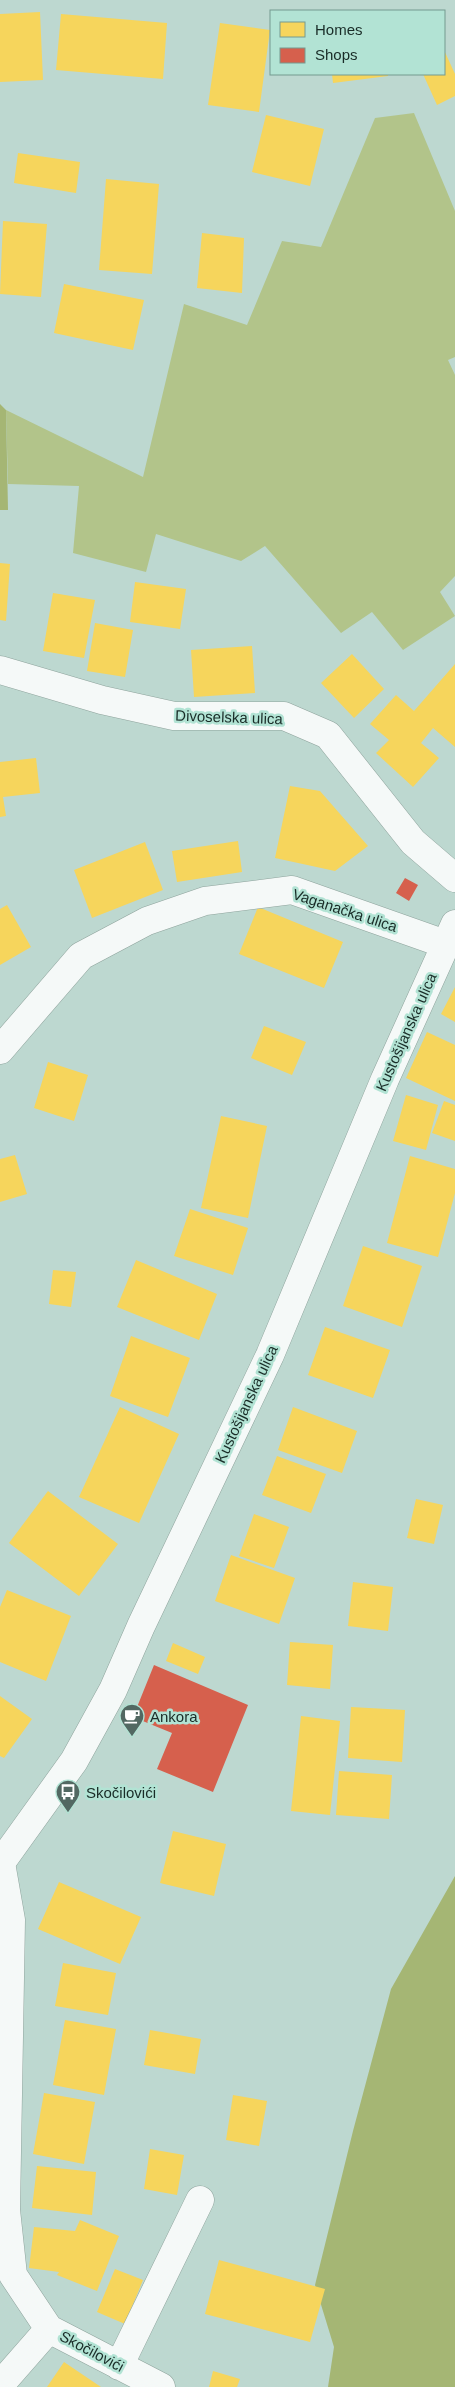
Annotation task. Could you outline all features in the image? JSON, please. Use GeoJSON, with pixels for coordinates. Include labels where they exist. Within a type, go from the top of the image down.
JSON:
{"type":"FeatureCollection","features":[{"type":"Feature","properties":{"kind":"street","name":"Divoselska ulica"},"geometry":{"type":"LineString","coordinates":[[0,670],[102,700],[174,716],[284,716],[328,735],[413,842],[455,878]]}},
{"type":"Feature","properties":{"kind":"street","name":"Vaganačka ulica"},"geometry":{"type":"LineString","coordinates":[[0,1050],[82,956],[147,921],[205,901],[292,890],[450,934]]}},
{"type":"Feature","properties":{"kind":"street","name":"Kustošijanska ulica"},"geometry":{"type":"LineString","coordinates":[[1,1863],[74,1761],[113,1690],[141,1626],[270,1355],[450,934]]}},
{"type":"Feature","properties":{"kind":"street","name":"Skočilovići"},"geometry":{"type":"LineString","coordinates":[[1,1863],[11,1920],[6,2210],[13,2275],[49,2329],[161,2387]]}},
{"type":"Feature","properties":{"kind":"street"},"geometry":{"type":"LineString","coordinates":[[119,2366],[200,2200]]}},
{"type":"Feature","properties":{"kind":"street"},"geometry":{"type":"LineString","coordinates":[[0,2385],[49,2329]]}},
{"type":"Feature","properties":{"kind":"green space"},"geometry":{"type":"Polygon","coordinates":[[[414,113],[455,211],[455,357],[448,360],[455,375],[455,576],[440,592],[455,616],[403,650],[372,612],[341,633],[265,546],[241,561],[156,534],[146,572],[73,553],[79,486],[8,484],[6,410],[143,477],[184,304],[247,325],[282,241],[321,247],[375,118],[414,113]]]}},
{"type":"Feature","properties":{"kind":"green space"},"geometry":{"type":"Polygon","coordinates":[[[0,404],[6,410],[8,510],[0,510],[0,404]]]}},
{"type":"Feature","properties":{"kind":"green space"},"geometry":{"type":"Polygon","coordinates":[[[455,1876],[455,2387],[328,2387],[334,2347],[315,2285],[353,2131],[391,1989],[455,1876]]]}},
{"type":"Feature","properties":{"kind":"building: Homes"},"geometry":{"type":"Polygon","coordinates":[[[40,12],[43,80],[0,82],[0,14],[40,12]]]}},
{"type":"Feature","properties":{"kind":"building: Homes"},"geometry":{"type":"Polygon","coordinates":[[[61,14],[167,23],[163,79],[56,70],[61,14]]]}},
{"type":"Feature","properties":{"kind":"building: Homes"},"geometry":{"type":"Polygon","coordinates":[[[220,23],[270,30],[259,112],[208,105],[220,23]]]}},
{"type":"Feature","properties":{"kind":"building: Homes"},"geometry":{"type":"Polygon","coordinates":[[[445,52],[455,74],[455,96],[437,105],[423,75],[445,75],[445,52]]]}},
{"type":"Feature","properties":{"kind":"building: Homes"},"geometry":{"type":"Polygon","coordinates":[[[332,75],[388,75],[388,76],[333,83],[332,75]]]}},
{"type":"Feature","properties":{"kind":"building: Homes"},"geometry":{"type":"Polygon","coordinates":[[[266,115],[324,129],[310,186],[252,172],[266,115]]]}},
{"type":"Feature","properties":{"kind":"building: Homes"},"geometry":{"type":"Polygon","coordinates":[[[18,153],[80,162],[76,193],[14,183],[18,153]]]}},
{"type":"Feature","properties":{"kind":"building: Homes"},"geometry":{"type":"Polygon","coordinates":[[[106,179],[159,184],[152,274],[99,270],[106,179]]]}},
{"type":"Feature","properties":{"kind":"building: Homes"},"geometry":{"type":"Polygon","coordinates":[[[3,221],[47,224],[41,297],[0,294],[3,221]]]}},
{"type":"Feature","properties":{"kind":"building: Homes"},"geometry":{"type":"Polygon","coordinates":[[[202,233],[244,238],[242,293],[197,288],[202,233]]]}},
{"type":"Feature","properties":{"kind":"building: Homes"},"geometry":{"type":"Polygon","coordinates":[[[64,284],[144,300],[133,350],[54,333],[64,284]]]}},
{"type":"Feature","properties":{"kind":"building: Homes"},"geometry":{"type":"Polygon","coordinates":[[[0,563],[10,564],[6,621],[0,620],[0,563]]]}},
{"type":"Feature","properties":{"kind":"building: Homes"},"geometry":{"type":"Polygon","coordinates":[[[135,582],[186,589],[180,629],[130,622],[135,582]]]}},
{"type":"Feature","properties":{"kind":"building: Homes"},"geometry":{"type":"Polygon","coordinates":[[[53,593],[95,600],[84,658],[43,651],[53,593]]]}},
{"type":"Feature","properties":{"kind":"building: Homes"},"geometry":{"type":"Polygon","coordinates":[[[95,623],[133,630],[125,677],[87,671],[95,623]]]}},
{"type":"Feature","properties":{"kind":"building: Homes"},"geometry":{"type":"Polygon","coordinates":[[[252,646],[255,693],[194,697],[191,650],[252,646]]]}},
{"type":"Feature","properties":{"kind":"building: Homes"},"geometry":{"type":"Polygon","coordinates":[[[352,654],[384,689],[354,718],[321,683],[352,654]]]}},
{"type":"Feature","properties":{"kind":"building: Homes"},"geometry":{"type":"Polygon","coordinates":[[[455,664],[455,747],[433,728],[421,743],[439,758],[413,787],[376,753],[389,740],[370,724],[396,695],[414,711],[455,664]]]}},
{"type":"Feature","properties":{"kind":"building: Homes"},"geometry":{"type":"Polygon","coordinates":[[[36,758],[40,793],[3,797],[6,816],[0,817],[0,762],[36,758]]]}},
{"type":"Feature","properties":{"kind":"building: Homes"},"geometry":{"type":"Polygon","coordinates":[[[290,786],[320,791],[368,846],[335,871],[275,858],[290,786]]]}},
{"type":"Feature","properties":{"kind":"building: Homes"},"geometry":{"type":"Polygon","coordinates":[[[238,841],[242,872],[177,882],[172,851],[238,841]]]}},
{"type":"Feature","properties":{"kind":"building: Homes"},"geometry":{"type":"Polygon","coordinates":[[[145,842],[163,890],[92,918],[74,870],[145,842]]]}},
{"type":"Feature","properties":{"kind":"building: Homes"},"geometry":{"type":"Polygon","coordinates":[[[7,905],[31,947],[0,965],[0,909],[7,905]]]}},
{"type":"Feature","properties":{"kind":"building: Homes"},"geometry":{"type":"Polygon","coordinates":[[[258,907],[343,942],[324,988],[239,954],[258,907]]]}},
{"type":"Feature","properties":{"kind":"building: Homes"},"geometry":{"type":"Polygon","coordinates":[[[455,987],[455,1022],[441,1014],[455,987]]]}},
{"type":"Feature","properties":{"kind":"building: Homes"},"geometry":{"type":"Polygon","coordinates":[[[264,1026],[306,1042],[292,1075],[251,1058],[264,1026]]]}},
{"type":"Feature","properties":{"kind":"building: Homes"},"geometry":{"type":"Polygon","coordinates":[[[427,1032],[455,1045],[455,1101],[406,1078],[427,1032]]]}},
{"type":"Feature","properties":{"kind":"building: Homes"},"geometry":{"type":"Polygon","coordinates":[[[48,1062],[88,1075],[74,1121],[34,1108],[48,1062]]]}},
{"type":"Feature","properties":{"kind":"building: Homes"},"geometry":{"type":"Polygon","coordinates":[[[406,1095],[438,1105],[426,1150],[393,1141],[406,1095]]]}},
{"type":"Feature","properties":{"kind":"building: Homes"},"geometry":{"type":"Polygon","coordinates":[[[444,1101],[455,1105],[455,1141],[432,1133],[444,1101]]]}},
{"type":"Feature","properties":{"kind":"building: Homes"},"geometry":{"type":"Polygon","coordinates":[[[221,1116],[267,1126],[248,1218],[201,1208],[221,1116]]]}},
{"type":"Feature","properties":{"kind":"building: Homes"},"geometry":{"type":"Polygon","coordinates":[[[15,1155],[27,1194],[0,1202],[0,1159],[15,1155]]]}},
{"type":"Feature","properties":{"kind":"building: Homes"},"geometry":{"type":"Polygon","coordinates":[[[410,1156],[455,1169],[455,1193],[438,1257],[387,1243],[410,1156]]]}},
{"type":"Feature","properties":{"kind":"building: Homes"},"geometry":{"type":"Polygon","coordinates":[[[190,1209],[248,1228],[233,1275],[174,1256],[190,1209]]]}},
{"type":"Feature","properties":{"kind":"building: Homes"},"geometry":{"type":"Polygon","coordinates":[[[363,1246],[422,1266],[402,1327],[343,1306],[363,1246]]]}},
{"type":"Feature","properties":{"kind":"building: Homes"},"geometry":{"type":"Polygon","coordinates":[[[136,1260],[217,1294],[199,1340],[117,1307],[136,1260]]]}},
{"type":"Feature","properties":{"kind":"building: Homes"},"geometry":{"type":"Polygon","coordinates":[[[53,1270],[76,1272],[71,1307],[49,1304],[53,1270]]]}},
{"type":"Feature","properties":{"kind":"building: Homes"},"geometry":{"type":"Polygon","coordinates":[[[325,1327],[390,1350],[373,1398],[308,1375],[325,1327]]]}},
{"type":"Feature","properties":{"kind":"building: Homes"},"geometry":{"type":"Polygon","coordinates":[[[131,1336],[190,1358],[168,1417],[110,1396],[131,1336]]]}},
{"type":"Feature","properties":{"kind":"building: Homes"},"geometry":{"type":"Polygon","coordinates":[[[120,1407],[179,1434],[139,1523],[79,1497],[120,1407]]]}},
{"type":"Feature","properties":{"kind":"building: Homes"},"geometry":{"type":"Polygon","coordinates":[[[293,1407],[357,1431],[342,1473],[278,1450],[293,1407]]]}},
{"type":"Feature","properties":{"kind":"building: Homes"},"geometry":{"type":"Polygon","coordinates":[[[277,1456],[326,1474],[311,1513],[262,1495],[277,1456]]]}},
{"type":"Feature","properties":{"kind":"building: Homes"},"geometry":{"type":"Polygon","coordinates":[[[48,1491],[118,1544],[79,1596],[9,1543],[48,1491]]]}},
{"type":"Feature","properties":{"kind":"building: Homes"},"geometry":{"type":"Polygon","coordinates":[[[416,1499],[443,1505],[434,1544],[407,1538],[416,1499]]]}},
{"type":"Feature","properties":{"kind":"building: Homes"},"geometry":{"type":"Polygon","coordinates":[[[254,1514],[289,1527],[274,1568],[239,1556],[254,1514]]]}},
{"type":"Feature","properties":{"kind":"building: Homes"},"geometry":{"type":"Polygon","coordinates":[[[231,1555],[295,1578],[279,1624],[215,1601],[231,1555]]]}},
{"type":"Feature","properties":{"kind":"building: Homes"},"geometry":{"type":"Polygon","coordinates":[[[353,1582],[393,1587],[388,1631],[348,1626],[353,1582]]]}},
{"type":"Feature","properties":{"kind":"building: Homes"},"geometry":{"type":"Polygon","coordinates":[[[7,1590],[71,1616],[46,1681],[0,1662],[0,1607],[7,1590]]]}},
{"type":"Feature","properties":{"kind":"building: Homes"},"geometry":{"type":"Polygon","coordinates":[[[290,1642],[333,1645],[330,1689],[287,1685],[290,1642]]]}},
{"type":"Feature","properties":{"kind":"building: Homes"},"geometry":{"type":"Polygon","coordinates":[[[173,1643],[205,1657],[198,1674],[166,1661],[173,1643]]]}},
{"type":"Feature","properties":{"kind":"building: Homes"},"geometry":{"type":"Polygon","coordinates":[[[0,1696],[32,1719],[4,1758],[0,1756],[0,1696]]]}},
{"type":"Feature","properties":{"kind":"building: Homes"},"geometry":{"type":"Polygon","coordinates":[[[351,1707],[405,1710],[402,1762],[348,1758],[351,1707]]]}},
{"type":"Feature","properties":{"kind":"building: Homes"},"geometry":{"type":"Polygon","coordinates":[[[301,1716],[340,1721],[330,1815],[291,1811],[301,1716]]]}},
{"type":"Feature","properties":{"kind":"building: Homes"},"geometry":{"type":"Polygon","coordinates":[[[339,1771],[392,1775],[389,1819],[336,1815],[339,1771]]]}},
{"type":"Feature","properties":{"kind":"building: Homes"},"geometry":{"type":"Polygon","coordinates":[[[173,1831],[226,1844],[214,1896],[160,1883],[173,1831]]]}},
{"type":"Feature","properties":{"kind":"building: Homes"},"geometry":{"type":"Polygon","coordinates":[[[59,1882],[141,1917],[120,1964],[38,1929],[59,1882]]]}},
{"type":"Feature","properties":{"kind":"building: Homes"},"geometry":{"type":"Polygon","coordinates":[[[63,1963],[116,1973],[108,2015],[55,2006],[63,1963]]]}},
{"type":"Feature","properties":{"kind":"building: Homes"},"geometry":{"type":"Polygon","coordinates":[[[65,2020],[116,2029],[104,2095],[53,2085],[65,2020]]]}},
{"type":"Feature","properties":{"kind":"building: Homes"},"geometry":{"type":"Polygon","coordinates":[[[150,2030],[201,2039],[195,2074],[144,2065],[150,2030]]]}},
{"type":"Feature","properties":{"kind":"building: Homes"},"geometry":{"type":"Polygon","coordinates":[[[44,2093],[95,2102],[84,2164],[33,2154],[44,2093]]]}},
{"type":"Feature","properties":{"kind":"building: Homes"},"geometry":{"type":"Polygon","coordinates":[[[233,2095],[267,2101],[259,2146],[226,2140],[233,2095]]]}},
{"type":"Feature","properties":{"kind":"building: Homes"},"geometry":{"type":"Polygon","coordinates":[[[150,2149],[184,2155],[177,2195],[144,2189],[150,2149]]]}},
{"type":"Feature","properties":{"kind":"building: Homes"},"geometry":{"type":"Polygon","coordinates":[[[37,2166],[96,2172],[92,2215],[32,2208],[37,2166]]]}},
{"type":"Feature","properties":{"kind":"building: Homes"},"geometry":{"type":"Polygon","coordinates":[[[80,2220],[119,2236],[97,2291],[57,2275],[59,2272],[29,2268],[34,2227],[75,2231],[80,2220]]]}},
{"type":"Feature","properties":{"kind":"building: Homes"},"geometry":{"type":"Polygon","coordinates":[[[219,2260],[325,2289],[310,2342],[205,2314],[219,2260]]]}},
{"type":"Feature","properties":{"kind":"building: Homes"},"geometry":{"type":"Polygon","coordinates":[[[115,2269],[143,2280],[125,2324],[97,2312],[115,2269]]]}},
{"type":"Feature","properties":{"kind":"building: Homes"},"geometry":{"type":"Polygon","coordinates":[[[64,2362],[101,2387],[47,2387],[64,2362]]]}},
{"type":"Feature","properties":{"kind":"building: Homes"},"geometry":{"type":"Polygon","coordinates":[[[213,2371],[240,2379],[237,2387],[209,2387],[213,2371]]]}},
{"type":"Feature","properties":{"kind":"building: Shops"},"geometry":{"type":"Polygon","coordinates":[[[405,878],[418,885],[409,901],[396,893],[405,878]]]}},
{"type":"Feature","properties":{"kind":"building: Shops"},"geometry":{"type":"Polygon","coordinates":[[[154,1665],[248,1705],[213,1792],[157,1769],[172,1733],[133,1717],[154,1665]]]}},
{"type":"Feature","properties":{"kind":"place","name":"Ankora"},"geometry":{"type":"Point","coordinates":[132,1737]}},
{"type":"Feature","properties":{"kind":"place","name":"Skočilovići"},"geometry":{"type":"Point","coordinates":[68,1813]}}]}
